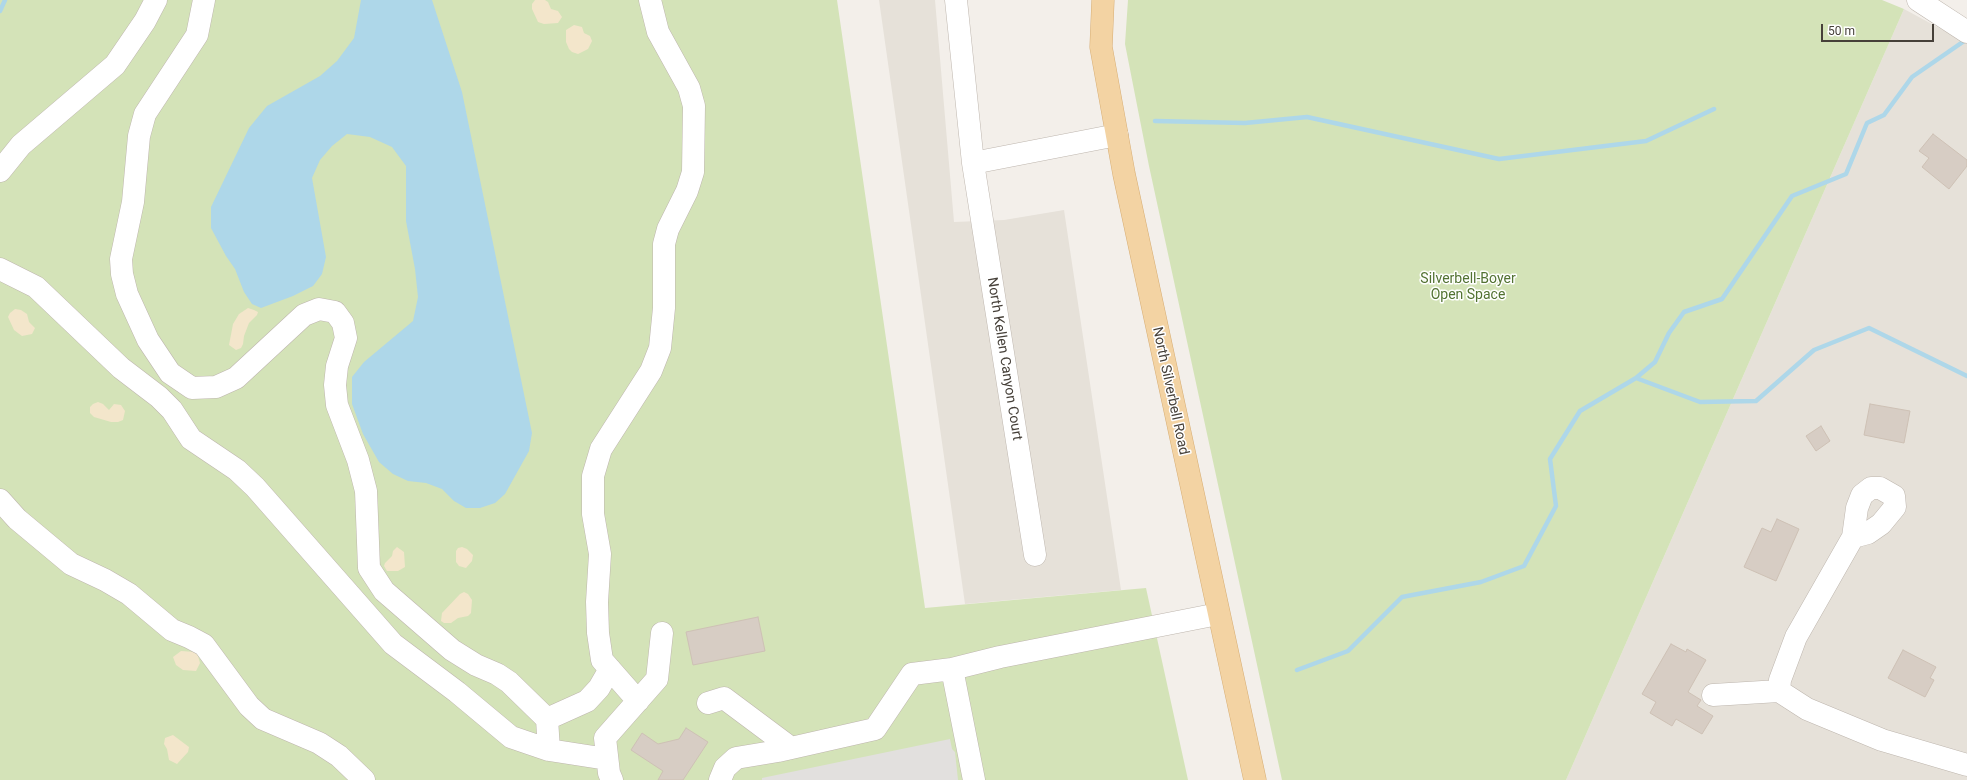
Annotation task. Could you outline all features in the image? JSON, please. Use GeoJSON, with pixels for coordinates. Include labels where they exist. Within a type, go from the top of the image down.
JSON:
{"type":"FeatureCollection","features":[{"type":"Feature","properties":{"kind":"main road","name":"North Silverbell Road"},"geometry":{"type":"LineString","coordinates":[[1103,0],[1101,47],[1117,135],[1218,614],[1255,780]]}},
{"type":"Feature","properties":{"kind":"street"},"geometry":{"type":"LineString","coordinates":[[0,171],[21,145],[115,65],[145,21],[156,0]]}},
{"type":"Feature","properties":{"kind":"street"},"geometry":{"type":"LineString","coordinates":[[204,0],[197,35],[145,114],[139,136],[133,202],[122,259],[122,274],[127,294],[148,340],[170,373],[192,388],[216,387],[236,378],[304,315],[319,309],[335,312],[343,323],[346,338],[337,366],[335,385],[338,405],[358,460],[366,490],[369,568],[384,591],[452,650],[476,665],[497,674],[509,682],[546,719],[549,750]]}},
{"type":"Feature","properties":{"kind":"street"},"geometry":{"type":"LineString","coordinates":[[638,701],[602,660],[598,633],[597,602],[600,554],[593,514],[593,476],[601,449],[651,371],[660,348],[664,308],[664,244],[668,229],[687,191],[693,172],[692,139],[694,106],[689,88],[658,32],[650,0]]}},
{"type":"Feature","properties":{"kind":"street","name":"North Kellen Canyon Court"},"geometry":{"type":"LineString","coordinates":[[956,0],[973,163],[1035,555]]}},
{"type":"Feature","properties":{"kind":"street"},"geometry":{"type":"LineString","coordinates":[[1918,0],[1967,32]]}},
{"type":"Feature","properties":{"kind":"street"},"geometry":{"type":"LineString","coordinates":[[973,163],[1117,135]]}},
{"type":"Feature","properties":{"kind":"street"},"geometry":{"type":"LineString","coordinates":[[0,269],[36,287],[121,368],[159,397],[172,410],[191,439],[237,470],[255,487],[393,644],[458,692],[511,737],[549,750],[607,759]]}},
{"type":"Feature","properties":{"kind":"street"},"geometry":{"type":"LineString","coordinates":[[0,500],[16,519],[71,564],[105,580],[129,594],[172,630],[204,645],[221,666],[249,706],[263,719],[326,748],[339,756],[364,780]]}},
{"type":"Feature","properties":{"kind":"street"},"geometry":{"type":"LineString","coordinates":[[1779,691],[1780,680],[1796,637],[1853,537]]}},
{"type":"Feature","properties":{"kind":"street"},"geometry":{"type":"LineString","coordinates":[[720,780],[725,768],[736,758],[791,748],[875,729],[912,674],[952,670],[1000,657],[1218,614]]}},
{"type":"Feature","properties":{"kind":"street"},"geometry":{"type":"LineString","coordinates":[[612,780],[609,773],[605,738],[657,679],[662,633]]}},
{"type":"Feature","properties":{"kind":"street"},"geometry":{"type":"LineString","coordinates":[[546,719],[587,701],[599,688],[610,669]]}},
{"type":"Feature","properties":{"kind":"street"},"geometry":{"type":"LineString","coordinates":[[952,670],[974,780]]}},
{"type":"Feature","properties":{"kind":"street"},"geometry":{"type":"LineString","coordinates":[[1713,695],[1779,691],[1807,709],[1882,740],[1967,766]]}},
{"type":"Feature","properties":{"kind":"street"},"geometry":{"type":"LineString","coordinates":[[708,703],[724,698],[791,748]]}},
{"type":"Feature","properties":{"kind":"shaded area"},"geometry":{"type":"Polygon","coordinates":[[[879,0],[935,0],[954,222],[1004,220],[1064,210],[1121,590],[965,604],[879,0]]]}},
{"type":"Feature","properties":{"kind":"shaded area"},"geometry":{"type":"Polygon","coordinates":[[[1904,9],[1967,43],[1967,780],[1566,780],[1904,9]]]}},
{"type":"Feature","properties":{"kind":"shaded area"},"geometry":{"type":"Polygon","coordinates":[[[950,739],[952,749],[955,752],[958,780],[762,780],[762,778],[950,739]]]}},
{"type":"Feature","properties":{"kind":"green space"},"geometry":{"type":"Polygon","coordinates":[[[0,0],[837,0],[925,608],[1146,588],[1188,780],[0,780],[0,0]]]}},
{"type":"Feature","properties":{"kind":"green space","name":"Silverbell-Boyer Open Space"},"geometry":{"type":"Polygon","coordinates":[[[1128,0],[1882,0],[1904,9],[1566,780],[1282,780],[1149,166],[1125,44],[1128,0]]]}},
{"type":"Feature","properties":{"kind":"sand"},"geometry":{"type":"Polygon","coordinates":[[[535,0],[545,0],[548,2],[551,9],[558,11],[562,17],[558,23],[544,24],[538,22],[532,9],[532,4],[535,0]]]}},
{"type":"Feature","properties":{"kind":"sand"},"geometry":{"type":"Polygon","coordinates":[[[574,25],[582,27],[584,33],[590,36],[592,41],[588,49],[578,54],[569,49],[566,42],[566,30],[574,25]]]}},
{"type":"Feature","properties":{"kind":"sand"},"geometry":{"type":"Polygon","coordinates":[[[248,308],[258,312],[249,323],[241,348],[236,350],[229,345],[233,324],[239,314],[248,308]]]}},
{"type":"Feature","properties":{"kind":"sand"},"geometry":{"type":"Polygon","coordinates":[[[15,309],[21,310],[27,314],[29,322],[35,328],[32,334],[22,336],[14,330],[8,317],[15,309]]]}},
{"type":"Feature","properties":{"kind":"sand"},"geometry":{"type":"Polygon","coordinates":[[[98,402],[103,404],[109,410],[114,404],[121,405],[125,411],[123,420],[111,422],[94,417],[90,413],[90,407],[98,402]]]}},
{"type":"Feature","properties":{"kind":"sand"},"geometry":{"type":"Polygon","coordinates":[[[397,547],[404,552],[405,567],[398,571],[387,571],[384,566],[385,563],[392,556],[393,551],[397,547]]]}},
{"type":"Feature","properties":{"kind":"sand"},"geometry":{"type":"Polygon","coordinates":[[[462,547],[467,549],[473,555],[472,561],[466,568],[459,566],[456,562],[456,551],[458,548],[462,547]]]}},
{"type":"Feature","properties":{"kind":"sand"},"geometry":{"type":"Polygon","coordinates":[[[464,592],[468,594],[472,600],[471,613],[468,616],[458,618],[451,623],[444,623],[441,621],[442,613],[460,594],[464,592]]]}},
{"type":"Feature","properties":{"kind":"sand"},"geometry":{"type":"Polygon","coordinates":[[[181,651],[195,652],[198,656],[200,663],[196,671],[183,670],[176,665],[173,657],[181,651]]]}},
{"type":"Feature","properties":{"kind":"sand"},"geometry":{"type":"Polygon","coordinates":[[[173,735],[189,747],[188,752],[177,764],[169,760],[167,749],[164,744],[165,738],[173,735]]]}},
{"type":"Feature","properties":{"kind":"water"},"geometry":{"type":"Polygon","coordinates":[[[361,0],[432,0],[462,92],[532,433],[529,451],[505,494],[495,503],[480,508],[466,508],[454,501],[442,489],[426,483],[408,481],[393,474],[379,462],[363,434],[352,404],[352,377],[364,362],[413,321],[418,297],[415,269],[406,221],[406,166],[392,147],[370,137],[347,134],[332,146],[320,160],[312,178],[326,257],[322,274],[313,286],[293,296],[261,308],[252,304],[244,292],[235,269],[211,228],[211,207],[249,128],[267,106],[320,76],[337,61],[354,38],[361,0]]]}},
{"type":"Feature","properties":{"kind":"building"},"geometry":{"type":"Polygon","coordinates":[[[1933,134],[1967,160],[1967,166],[1949,189],[1922,167],[1929,158],[1919,151],[1933,134]]]}},
{"type":"Feature","properties":{"kind":"building"},"geometry":{"type":"Polygon","coordinates":[[[1870,404],[1910,411],[1904,443],[1864,435],[1870,404]]]}},
{"type":"Feature","properties":{"kind":"building"},"geometry":{"type":"Polygon","coordinates":[[[1821,426],[1830,441],[1816,451],[1806,436],[1821,426]]]}},
{"type":"Feature","properties":{"kind":"building"},"geometry":{"type":"Polygon","coordinates":[[[1777,519],[1799,529],[1776,581],[1744,567],[1762,528],[1771,532],[1777,519]]]}},
{"type":"Feature","properties":{"kind":"building"},"geometry":{"type":"Polygon","coordinates":[[[758,617],[765,651],[693,665],[686,632],[758,617]]]}},
{"type":"Feature","properties":{"kind":"building"},"geometry":{"type":"Polygon","coordinates":[[[1671,644],[1686,652],[1687,649],[1706,660],[1688,692],[1701,700],[1697,706],[1713,716],[1702,734],[1676,719],[1672,726],[1650,713],[1656,702],[1642,694],[1671,644]]]}},
{"type":"Feature","properties":{"kind":"building"},"geometry":{"type":"Polygon","coordinates":[[[1903,650],[1936,667],[1930,678],[1934,680],[1925,697],[1888,678],[1903,650]]]}},
{"type":"Feature","properties":{"kind":"building"},"geometry":{"type":"Polygon","coordinates":[[[686,728],[708,742],[683,780],[658,780],[663,771],[631,750],[642,733],[658,744],[679,739],[686,728]]]}},
{"type":"Feature","properties":{"kind":"waterway"},"geometry":{"type":"LineString","coordinates":[[0,11],[5,0]]}},
{"type":"Feature","properties":{"kind":"waterway"},"geometry":{"type":"LineString","coordinates":[[1297,670],[1348,651],[1402,597],[1481,582],[1524,566],[1556,506],[1550,459],[1580,411],[1636,378],[1655,362],[1669,333],[1684,312],[1722,299],[1792,196],[1846,174],[1867,123],[1884,115],[1912,77],[1967,39]]}},
{"type":"Feature","properties":{"kind":"waterway"},"geometry":{"type":"LineString","coordinates":[[1155,121],[1245,123],[1307,117],[1499,159],[1646,141],[1714,109]]}},
{"type":"Feature","properties":{"kind":"waterway"},"geometry":{"type":"LineString","coordinates":[[1636,378],[1700,402],[1756,401],[1814,350],[1869,328],[1967,376]]}}]}
